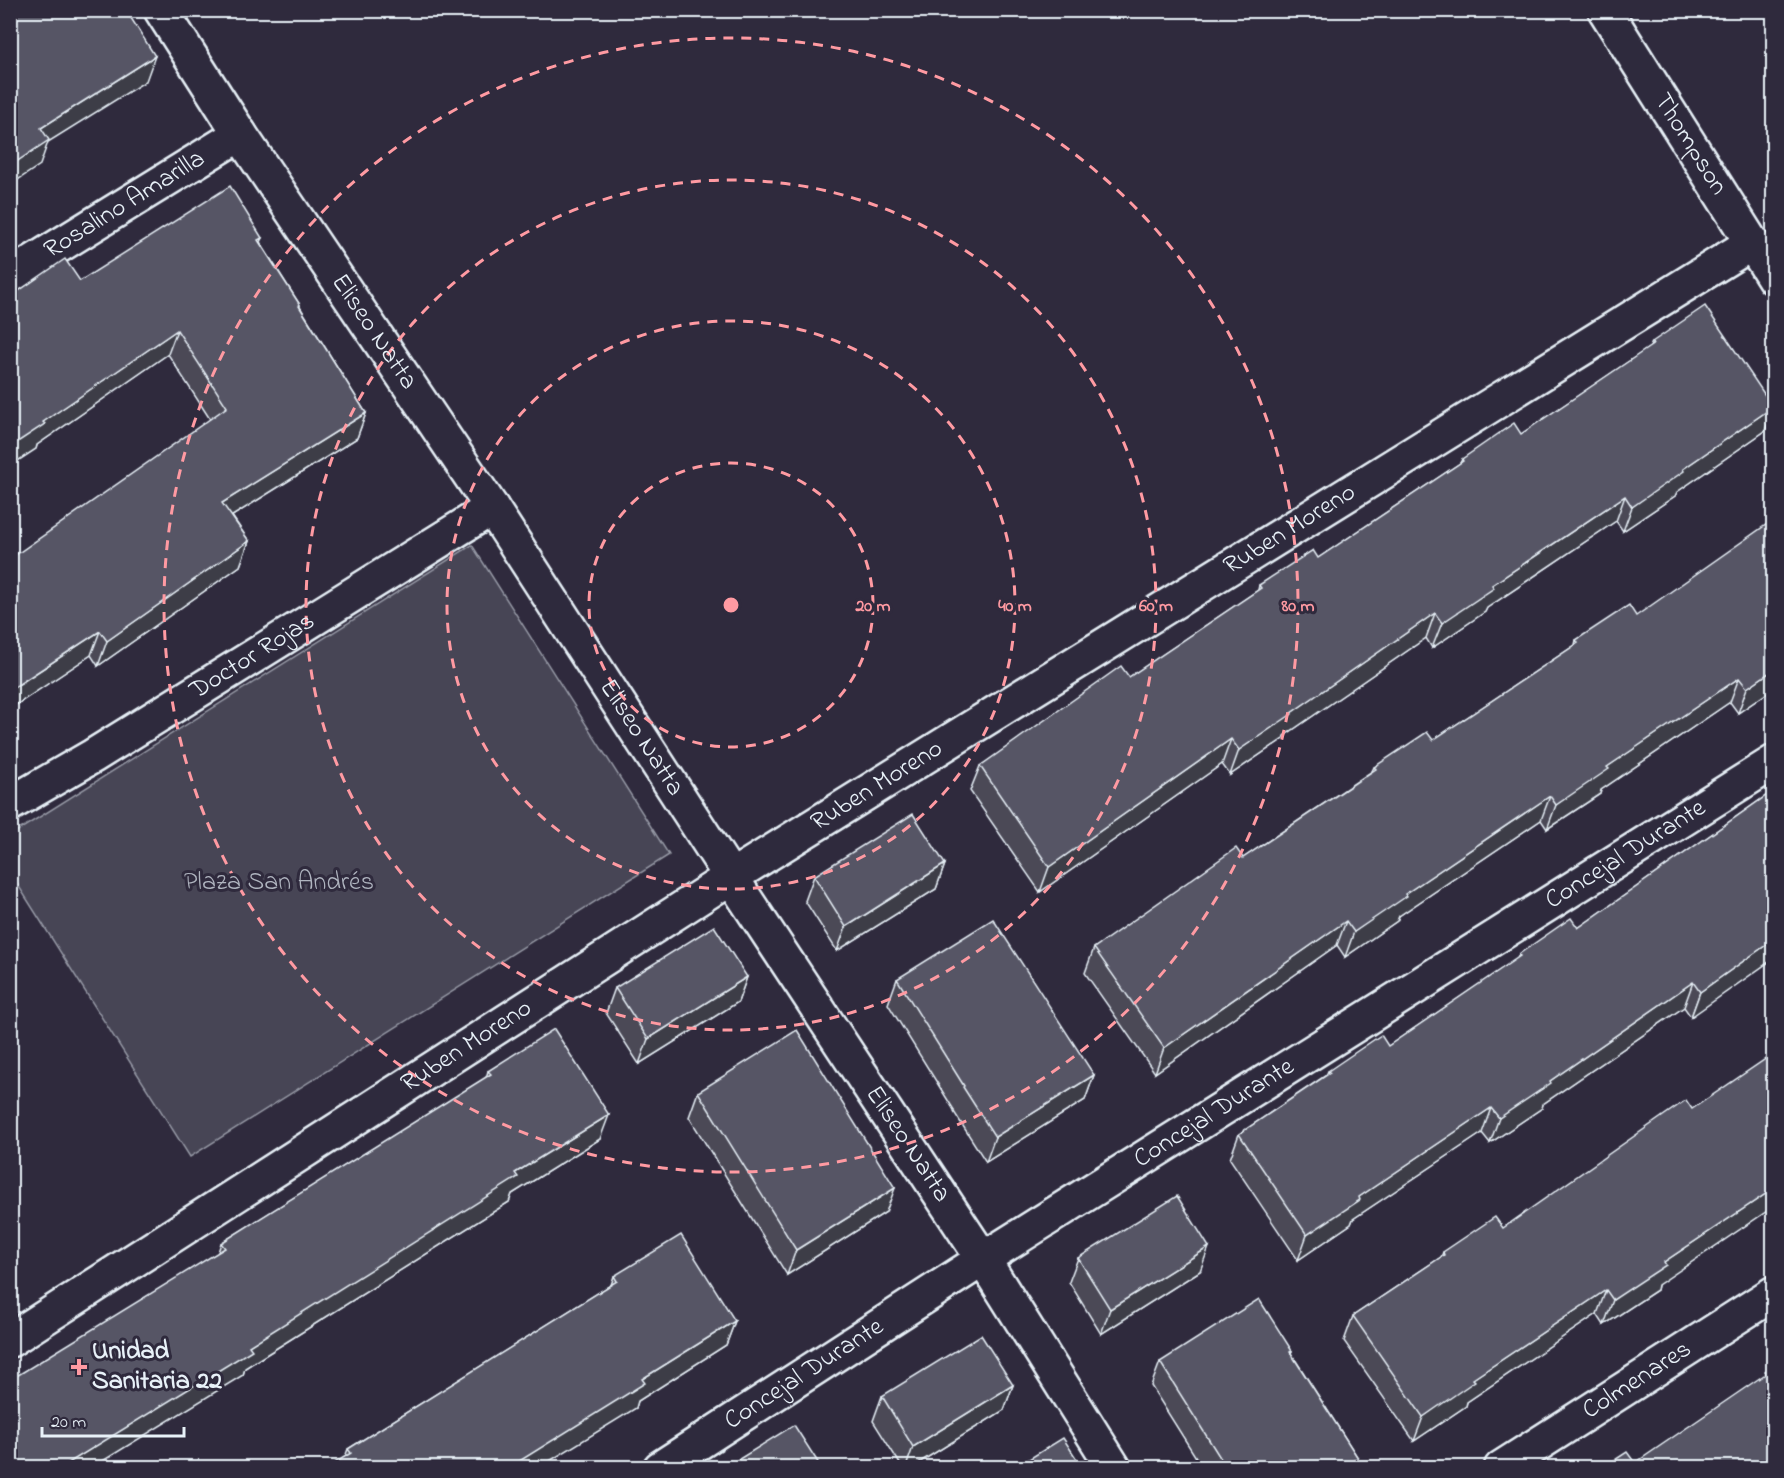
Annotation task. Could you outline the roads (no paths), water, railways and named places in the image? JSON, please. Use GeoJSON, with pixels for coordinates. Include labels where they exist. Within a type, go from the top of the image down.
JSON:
{"type":"FeatureCollection","features":[{"type":"Feature","properties":{"kind":"street","name":"Eliseo Natta"},"geometry":{"type":"LineString","coordinates":[[161,10],[240,134],[492,508],[731,877],[983,1259],[1114,1467]]}},
{"type":"Feature","properties":{"kind":"street","name":"Thompson"},"geometry":{"type":"LineString","coordinates":[[1605,10],[1773,278]]}},
{"type":"Feature","properties":{"kind":"street","name":"Rosalino Amarilla"},"geometry":{"type":"LineString","coordinates":[[10,276],[240,134]]}},
{"type":"Feature","properties":{"kind":"street","name":"Ruben Moreno"},"geometry":{"type":"LineString","coordinates":[[10,1340],[731,877],[1752,243]]}},
{"type":"Feature","properties":{"kind":"street","name":"Doctor Rojas"},"geometry":{"type":"LineString","coordinates":[[10,804],[93,756],[492,508]]}},
{"type":"Feature","properties":{"kind":"street","name":"Concejal Durante"},"geometry":{"type":"LineString","coordinates":[[660,1467],[983,1259],[1773,762]]}},
{"type":"Feature","properties":{"kind":"street","name":"Colmenares"},"geometry":{"type":"LineString","coordinates":[[1501,1467],[1773,1293]]}},
{"type":"Feature","properties":{"kind":"place","name":"Unidad Sanitaria 22"},"geometry":{"type":"Point","coordinates":[79,1367]}},
{"type":"Feature","properties":{"kind":"park label","name":"Plaza San Andrés"},"geometry":{"type":"Point","coordinates":[279,883]}}]}
